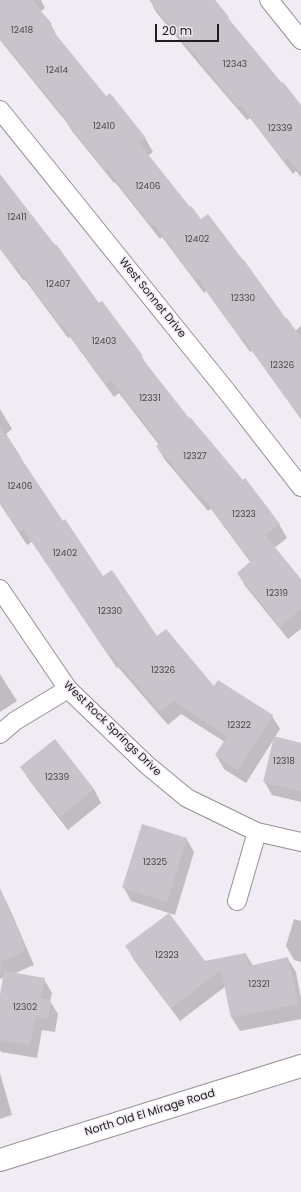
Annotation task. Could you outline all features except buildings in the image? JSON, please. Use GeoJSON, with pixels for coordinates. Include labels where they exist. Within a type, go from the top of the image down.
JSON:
{"type":"FeatureCollection","features":[{"type":"Feature","properties":{"kind":"street"},"geometry":{"type":"LineString","coordinates":[[269,0],[301,40]]}},
{"type":"Feature","properties":{"kind":"street","name":"West Sonnet Drive"},"geometry":{"type":"LineString","coordinates":[[0,110],[223,387],[301,487]]}},
{"type":"Feature","properties":{"kind":"street","name":"West Rock Springs Drive"},"geometry":{"type":"LineString","coordinates":[[0,589],[68,689],[147,765],[187,798],[257,832],[301,842]]}},
{"type":"Feature","properties":{"kind":"street"},"geometry":{"type":"LineString","coordinates":[[0,734],[15,721],[68,689]]}},
{"type":"Feature","properties":{"kind":"street"},"geometry":{"type":"LineString","coordinates":[[237,901],[257,832]]}},
{"type":"Feature","properties":{"kind":"street","name":"North Old El Mirage Road"},"geometry":{"type":"LineString","coordinates":[[0,1160],[301,1066]]}}]}
